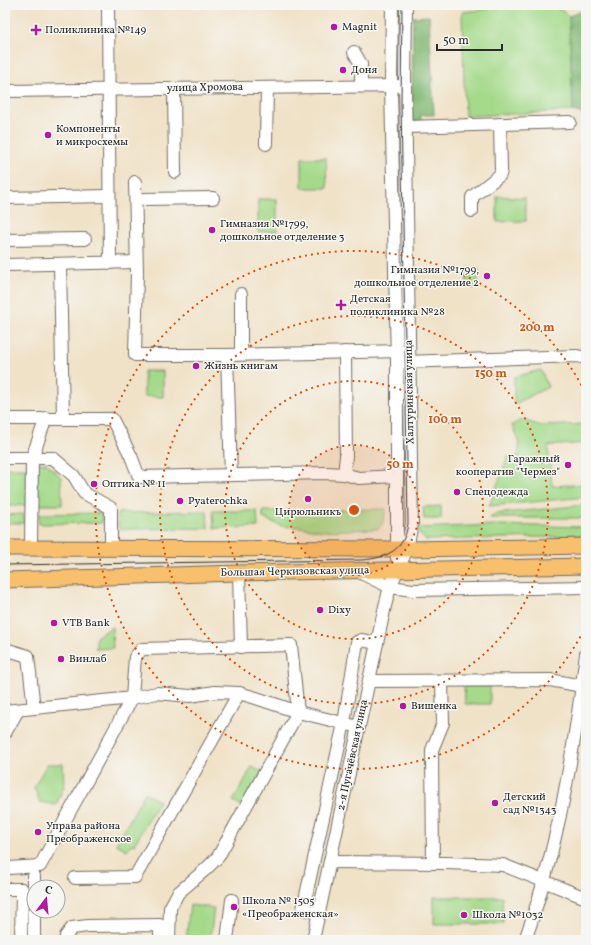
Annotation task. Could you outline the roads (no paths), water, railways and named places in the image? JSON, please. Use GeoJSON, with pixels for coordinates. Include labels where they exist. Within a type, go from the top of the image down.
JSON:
{"type":"FeatureCollection","features":[{"type":"Feature","properties":{"kind":"main road","name":"Большая Черкизовская улица"},"geometry":{"type":"LineString","coordinates":[[5,548],[402,549],[586,546]]}},
{"type":"Feature","properties":{"kind":"main road","name":"Большая Черкизовская улица"},"geometry":{"type":"LineString","coordinates":[[5,580],[239,573],[586,566]]}},
{"type":"Feature","properties":{"kind":"street"},"geometry":{"type":"LineString","coordinates":[[108,5],[110,263]]}},
{"type":"Feature","properties":{"kind":"street","name":"Халтуринская улица"},"geometry":{"type":"LineString","coordinates":[[392,5],[391,86],[397,356],[397,476],[402,549]]}},
{"type":"Feature","properties":{"kind":"street","name":"Халтуринская улица"},"geometry":{"type":"LineString","coordinates":[[396,570],[412,523],[405,86],[406,5]]}},
{"type":"Feature","properties":{"kind":"street"},"geometry":{"type":"LineString","coordinates":[[354,52],[361,64],[361,86]]}},
{"type":"Feature","properties":{"kind":"street","name":"улица Хромова"},"geometry":{"type":"LineString","coordinates":[[5,90],[405,86]]}},
{"type":"Feature","properties":{"kind":"street"},"geometry":{"type":"LineString","coordinates":[[266,144],[267,88]]}},
{"type":"Feature","properties":{"kind":"street"},"geometry":{"type":"LineString","coordinates":[[174,89],[175,172]]}},
{"type":"Feature","properties":{"kind":"street"},"geometry":{"type":"LineString","coordinates":[[406,127],[570,122]]}},
{"type":"Feature","properties":{"kind":"street"},"geometry":{"type":"LineString","coordinates":[[472,211],[472,197],[500,175],[500,124]]}},
{"type":"Feature","properties":{"kind":"street"},"geometry":{"type":"LineString","coordinates":[[135,182],[135,355],[228,355],[345,352],[397,356],[577,356],[586,358]]}},
{"type":"Feature","properties":{"kind":"street"},"geometry":{"type":"LineString","coordinates":[[5,198],[109,196]]}},
{"type":"Feature","properties":{"kind":"street"},"geometry":{"type":"LineString","coordinates":[[144,199],[213,198]]}},
{"type":"Feature","properties":{"kind":"street"},"geometry":{"type":"LineString","coordinates":[[5,240],[85,239]]}},
{"type":"Feature","properties":{"kind":"street"},"geometry":{"type":"LineString","coordinates":[[5,265],[136,262]]}},
{"type":"Feature","properties":{"kind":"street"},"geometry":{"type":"LineString","coordinates":[[60,264],[63,418]]}},
{"type":"Feature","properties":{"kind":"street"},"geometry":{"type":"LineString","coordinates":[[241,294],[242,354]]}},
{"type":"Feature","properties":{"kind":"street"},"geometry":{"type":"LineString","coordinates":[[344,474],[346,456],[345,352]]}},
{"type":"Feature","properties":{"kind":"street"},"geometry":{"type":"LineString","coordinates":[[228,355],[231,475]]}},
{"type":"Feature","properties":{"kind":"street"},"geometry":{"type":"LineString","coordinates":[[31,548],[32,458],[46,418]]}},
{"type":"Feature","properties":{"kind":"street"},"geometry":{"type":"LineString","coordinates":[[5,419],[112,419],[131,456],[139,477],[344,474],[358,478],[397,476]]}},
{"type":"Feature","properties":{"kind":"street"},"geometry":{"type":"LineString","coordinates":[[5,458],[53,458],[74,476],[84,493],[111,508],[111,548]]}},
{"type":"Feature","properties":{"kind":"street","name":"2-я Пугачёвская улица"},"geometry":{"type":"LineString","coordinates":[[313,940],[377,643],[390,587],[396,570]]}},
{"type":"Feature","properties":{"kind":"street"},"geometry":{"type":"LineString","coordinates":[[356,571],[390,587],[413,590],[586,587]]}},
{"type":"Feature","properties":{"kind":"street"},"geometry":{"type":"LineString","coordinates":[[239,573],[241,647]]}},
{"type":"Feature","properties":{"kind":"street"},"geometry":{"type":"LineString","coordinates":[[319,913],[303,910],[344,724],[357,642],[361,640],[377,643]]}},
{"type":"Feature","properties":{"kind":"street"},"geometry":{"type":"LineString","coordinates":[[9,868],[40,866],[132,698],[135,657],[142,649],[291,646],[298,712],[218,857],[178,893],[170,908],[169,940]]}},
{"type":"Feature","properties":{"kind":"street"},"geometry":{"type":"LineString","coordinates":[[5,649],[28,656],[34,708]]}},
{"type":"Feature","properties":{"kind":"street"},"geometry":{"type":"LineString","coordinates":[[525,940],[544,882],[582,720],[582,686],[586,654]]}},
{"type":"Feature","properties":{"kind":"street"},"geometry":{"type":"LineString","coordinates":[[369,681],[550,680],[582,686]]}},
{"type":"Feature","properties":{"kind":"street"},"geometry":{"type":"LineString","coordinates":[[433,863],[432,750],[443,723],[442,681]]}},
{"type":"Feature","properties":{"kind":"street"},"geometry":{"type":"LineString","coordinates":[[5,711],[132,698],[157,693],[190,696],[215,692],[239,694],[256,698],[298,712],[359,727]]}},
{"type":"Feature","properties":{"kind":"street"},"geometry":{"type":"LineString","coordinates":[[75,878],[135,878],[239,694]]}},
{"type":"Feature","properties":{"kind":"street"},"geometry":{"type":"LineString","coordinates":[[5,733],[18,710]]}},
{"type":"Feature","properties":{"kind":"street"},"geometry":{"type":"LineString","coordinates":[[582,720],[586,729]]}},
{"type":"Feature","properties":{"kind":"street"},"geometry":{"type":"LineString","coordinates":[[330,862],[503,865],[586,898]]}},
{"type":"Feature","properties":{"kind":"street"},"geometry":{"type":"LineString","coordinates":[[5,889],[22,889],[21,940]]}},
{"type":"Feature","properties":{"kind":"street"},"geometry":{"type":"LineString","coordinates":[[227,940],[232,900]]}},
{"type":"Feature","properties":{"kind":"street"},"geometry":{"type":"LineString","coordinates":[[34,919],[34,940]]}},
{"type":"Feature","properties":{"kind":"street"},"geometry":{"type":"LineString","coordinates":[[66,940],[66,936],[72,928],[88,926],[160,925],[160,940]]}},
{"type":"Feature","properties":{"kind":"tram line"},"geometry":{"type":"LineString","coordinates":[[5,565],[362,560],[387,555],[399,546],[403,540],[408,523],[401,103],[402,5]]}},
{"type":"Feature","properties":{"kind":"place","name":"Magnit"},"geometry":{"type":"Point","coordinates":[334,27]}},
{"type":"Feature","properties":{"kind":"place","name":"Поликлиника №149"},"geometry":{"type":"Point","coordinates":[36,30]}},
{"type":"Feature","properties":{"kind":"place","name":"Доня"},"geometry":{"type":"Point","coordinates":[343,70]}},
{"type":"Feature","properties":{"kind":"place","name":"Компоненты и микросхемы"},"geometry":{"type":"Point","coordinates":[48,135]}},
{"type":"Feature","properties":{"kind":"place","name":"Гимназия №1799, дошкольное отделение 3"},"geometry":{"type":"Point","coordinates":[212,230]}},
{"type":"Feature","properties":{"kind":"place","name":"Гимназия №1799, дошкольное отделение 2"},"geometry":{"type":"Point","coordinates":[487,276]}},
{"type":"Feature","properties":{"kind":"place","name":"Детская поликлиника №28"},"geometry":{"type":"Point","coordinates":[341,305]}},
{"type":"Feature","properties":{"kind":"place","name":"Жизнь книгам"},"geometry":{"type":"Point","coordinates":[196,366]}},
{"type":"Feature","properties":{"kind":"place","name":"Гаражный кооператив \"Чермез\""},"geometry":{"type":"Point","coordinates":[568,465]}},
{"type":"Feature","properties":{"kind":"place","name":"Оптика № 11"},"geometry":{"type":"Point","coordinates":[94,484]}},
{"type":"Feature","properties":{"kind":"place","name":"Спецодежда"},"geometry":{"type":"Point","coordinates":[457,492]}},
{"type":"Feature","properties":{"kind":"place","name":"Цирюльникъ"},"geometry":{"type":"Point","coordinates":[308,499]}},
{"type":"Feature","properties":{"kind":"place","name":"Pyaterochka"},"geometry":{"type":"Point","coordinates":[180,501]}},
{"type":"Feature","properties":{"kind":"place","name":"Dixy"},"geometry":{"type":"Point","coordinates":[320,610]}},
{"type":"Feature","properties":{"kind":"place","name":"VTB Bank"},"geometry":{"type":"Point","coordinates":[54,623]}},
{"type":"Feature","properties":{"kind":"place","name":"Винлаб"},"geometry":{"type":"Point","coordinates":[61,659]}},
{"type":"Feature","properties":{"kind":"place","name":"Вишенка"},"geometry":{"type":"Point","coordinates":[403,706]}},
{"type":"Feature","properties":{"kind":"place","name":"Детский сад №1343"},"geometry":{"type":"Point","coordinates":[495,803]}},
{"type":"Feature","properties":{"kind":"place","name":"Управа района Преображенское"},"geometry":{"type":"Point","coordinates":[38,832]}},
{"type":"Feature","properties":{"kind":"place","name":"Школа № 1505 «Преображенская»"},"geometry":{"type":"Point","coordinates":[234,907]}},
{"type":"Feature","properties":{"kind":"place","name":"Школа №1032"},"geometry":{"type":"Point","coordinates":[464,915]}}]}
